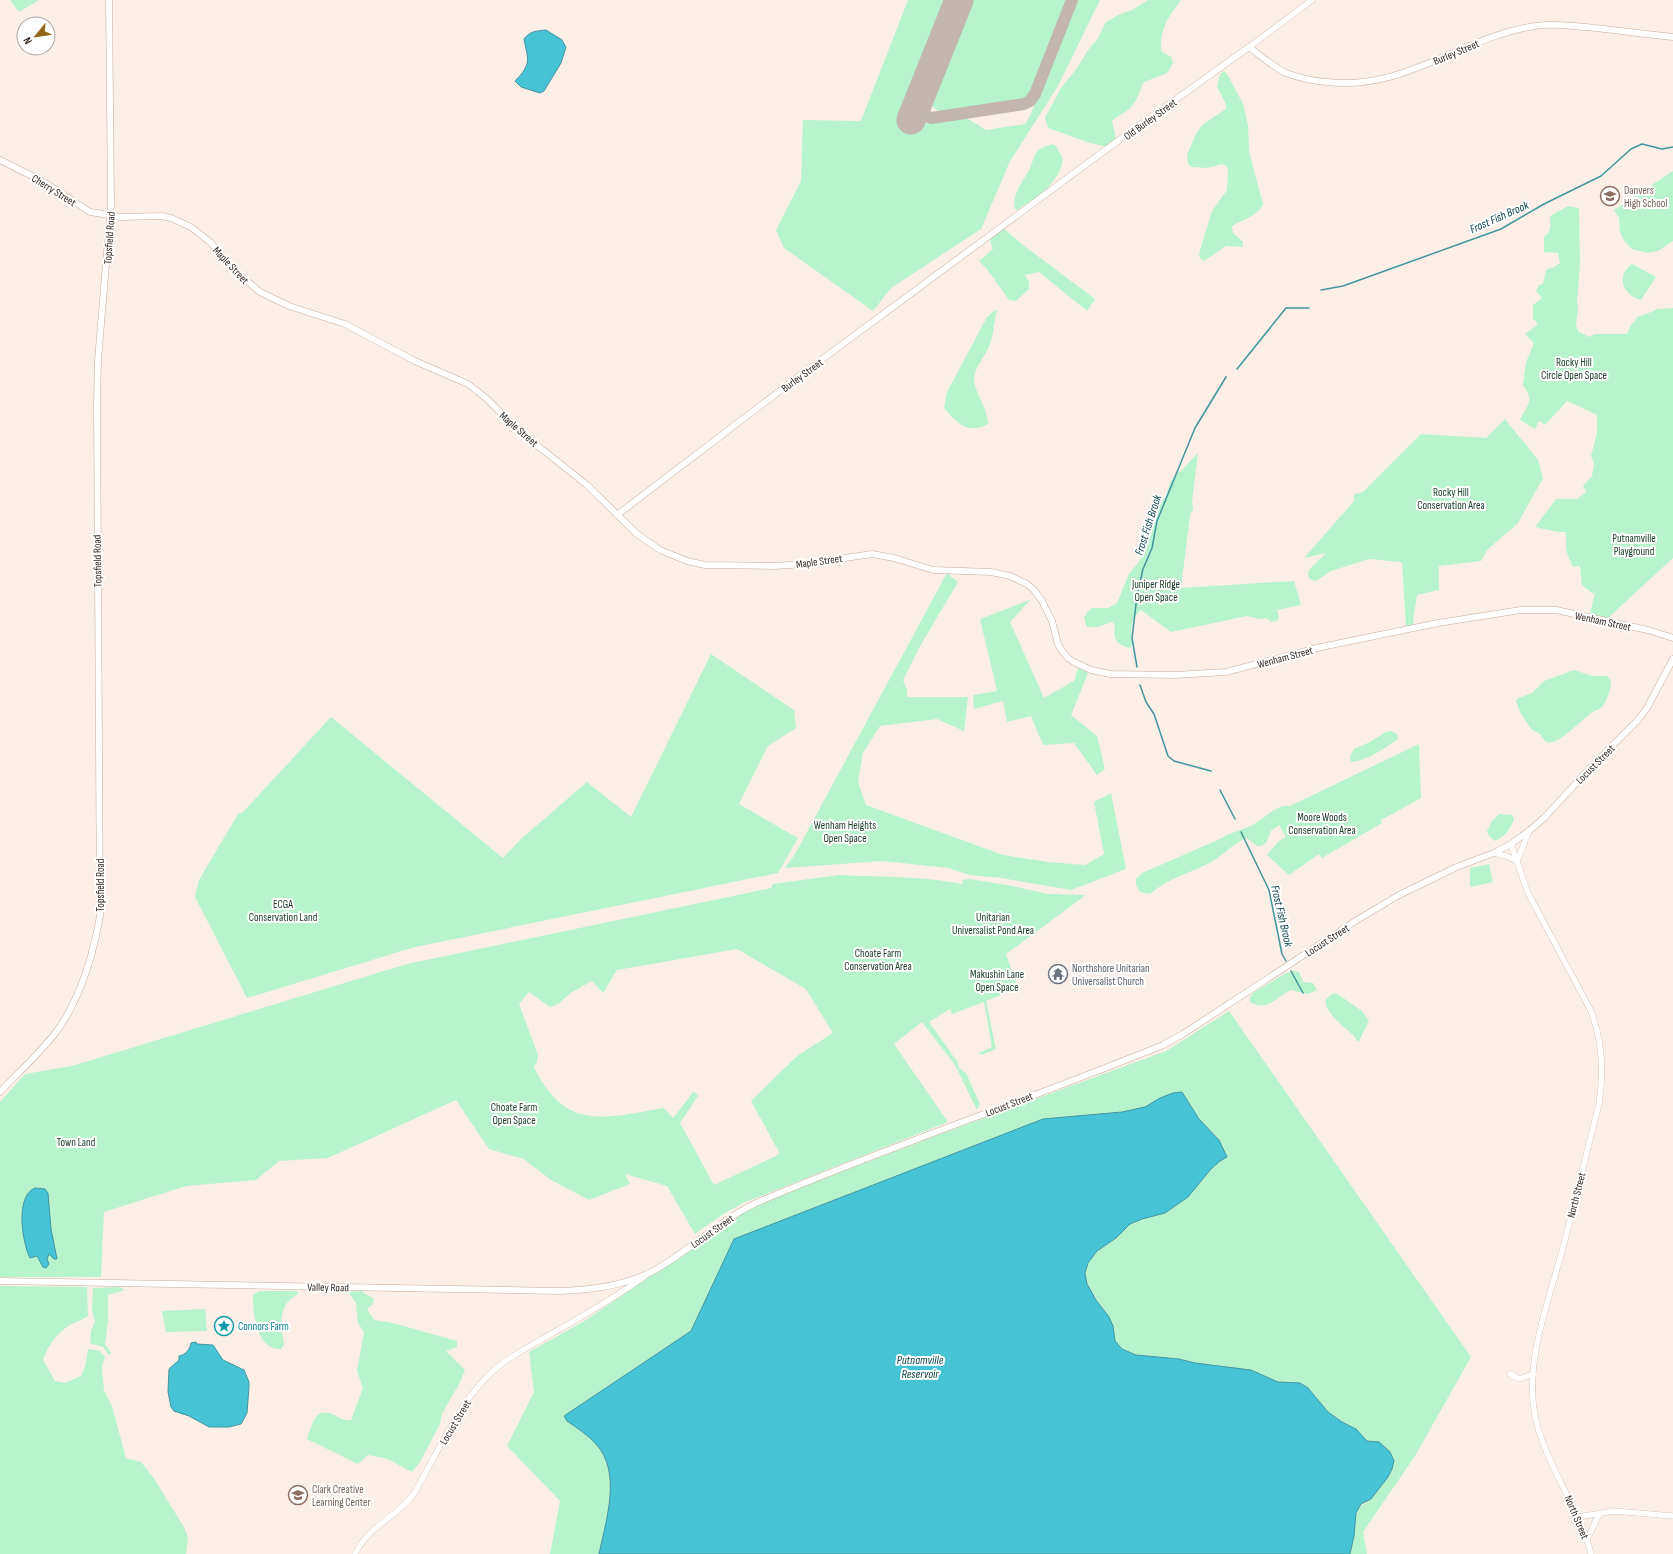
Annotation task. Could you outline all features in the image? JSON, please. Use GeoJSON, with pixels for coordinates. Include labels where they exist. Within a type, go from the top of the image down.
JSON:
{"type":"FeatureCollection","features":[{"type":"Feature","properties":{"kind":"main road","name":"Topsfield Road"},"geometry":{"type":"LineString","coordinates":[[0,1092],[41,1050],[57,1030],[69,1011],[93,952],[100,916],[96,517],[97,389],[110,216],[109,0]]}},
{"type":"Feature","properties":{"kind":"main road","name":"Burley Street"},"geometry":{"type":"LineString","coordinates":[[1249,47],[1271,64],[1287,73],[1314,81],[1348,84],[1374,82],[1393,77],[1494,36],[1516,29],[1537,25],[1567,25],[1673,37]]}},
{"type":"Feature","properties":{"kind":"main road","name":"Old Burley Street"},"geometry":{"type":"LineString","coordinates":[[988,237],[1249,47]]}},
{"type":"Feature","properties":{"kind":"main road","name":"Cherry Street"},"geometry":{"type":"LineString","coordinates":[[0,160],[44,182],[84,208],[96,213],[110,216]]}},
{"type":"Feature","properties":{"kind":"main road","name":"Maple Street"},"geometry":{"type":"LineString","coordinates":[[110,216],[161,216],[182,222],[208,240],[230,266],[260,292],[289,306],[345,324],[415,361],[468,384],[486,398],[519,431],[587,485],[637,534],[660,550],[698,564],[760,566],[795,565],[872,554],[894,558],[921,567],[942,571]]}},
{"type":"Feature","properties":{"kind":"main road","name":"Burley Street"},"geometry":{"type":"LineString","coordinates":[[617,515],[782,389],[988,237]]}},
{"type":"Feature","properties":{"kind":"main road","name":"Wenham Street"},"geometry":{"type":"LineString","coordinates":[[942,571],[1002,574],[1027,584],[1034,590],[1047,608],[1062,652],[1074,662],[1098,672],[1110,674],[1175,675],[1226,672],[1321,647],[1438,622],[1521,610],[1556,610],[1648,630],[1673,638]]}},
{"type":"Feature","properties":{"kind":"main road","name":"Locust Street"},"geometry":{"type":"LineString","coordinates":[[654,1271],[726,1220],[756,1203],[1163,1045],[1184,1034],[1357,920],[1399,895],[1511,844],[1544,818],[1591,767],[1638,720],[1647,708],[1673,659]]}},
{"type":"Feature","properties":{"kind":"main road","name":"Valley Road"},"geometry":{"type":"LineString","coordinates":[[0,1281],[560,1291],[591,1289],[615,1284],[637,1278],[654,1271]]}},
{"type":"Feature","properties":{"kind":"street","name":"Old Burley Street"},"geometry":{"type":"LineString","coordinates":[[1249,47],[1312,0]]}},
{"type":"Feature","properties":{"kind":"street"},"geometry":{"type":"LineString","coordinates":[[1494,853],[1517,861],[1529,831]]}},
{"type":"Feature","properties":{"kind":"street","name":"North Street"},"geometry":{"type":"LineString","coordinates":[[1511,844],[1528,893],[1596,1021],[1602,1056],[1602,1081],[1599,1104],[1538,1339],[1533,1374],[1533,1401],[1536,1420],[1545,1446],[1578,1517],[1591,1554]]}},
{"type":"Feature","properties":{"kind":"street","name":"Locust Street"},"geometry":{"type":"LineString","coordinates":[[355,1554],[369,1533],[406,1504],[413,1495],[458,1415],[473,1393],[492,1372],[532,1344],[611,1300],[654,1271]]}},
{"type":"Feature","properties":{"kind":"street"},"geometry":{"type":"LineString","coordinates":[[1510,1374],[1519,1379],[1533,1374]]}},
{"type":"Feature","properties":{"kind":"street"},"geometry":{"type":"LineString","coordinates":[[1578,1517],[1614,1511],[1673,1516]]}},
{"type":"Feature","properties":{"kind":"street"},"geometry":{"type":"LineString","coordinates":[[1587,1540],[1599,1514]]}},
{"type":"Feature","properties":{"kind":"green space"},"geometry":{"type":"Polygon","coordinates":[[[10,0],[39,0],[19,12],[10,0]]]}},
{"type":"Feature","properties":{"kind":"green space"},"geometry":{"type":"Polygon","coordinates":[[[908,0],[949,0],[902,117],[922,124],[965,117],[986,130],[1025,124],[1030,116],[1076,0],[1100,0],[1058,86],[1010,161],[981,229],[891,288],[873,311],[784,248],[776,230],[801,181],[803,120],[861,121],[908,0]]]}},
{"type":"Feature","properties":{"kind":"green space"},"geometry":{"type":"Polygon","coordinates":[[[970,0],[1068,0],[1028,98],[1024,100],[939,112],[932,106],[931,99],[970,0]]]}},
{"type":"Feature","properties":{"kind":"green space"},"geometry":{"type":"Polygon","coordinates":[[[1148,0],[1181,0],[1163,30],[1161,43],[1161,51],[1171,57],[1173,63],[1168,72],[1165,74],[1144,82],[1133,105],[1112,121],[1116,138],[1114,148],[1109,149],[1104,146],[1090,143],[1048,128],[1045,118],[1061,88],[1098,38],[1106,22],[1118,15],[1132,10],[1148,0]]]}},
{"type":"Feature","properties":{"kind":"green space"},"geometry":{"type":"Polygon","coordinates":[[[1224,71],[1243,104],[1248,125],[1249,151],[1263,204],[1254,215],[1232,226],[1233,233],[1243,242],[1243,247],[1226,246],[1204,261],[1200,258],[1199,253],[1212,211],[1227,190],[1228,171],[1227,167],[1222,164],[1207,168],[1191,167],[1188,163],[1187,155],[1195,136],[1202,125],[1226,109],[1226,104],[1217,87],[1220,74],[1224,71]]]}},
{"type":"Feature","properties":{"kind":"green space"},"geometry":{"type":"Polygon","coordinates":[[[1052,144],[1056,146],[1063,159],[1057,176],[1040,195],[1017,210],[1015,209],[1014,203],[1016,193],[1030,168],[1036,153],[1041,148],[1052,144]]]}},
{"type":"Feature","properties":{"kind":"green space"},"geometry":{"type":"Polygon","coordinates":[[[1673,171],[1673,241],[1658,251],[1647,253],[1632,249],[1625,242],[1620,232],[1619,218],[1614,210],[1673,171]]]}},
{"type":"Feature","properties":{"kind":"green space"},"geometry":{"type":"Polygon","coordinates":[[[1568,206],[1579,208],[1580,265],[1576,324],[1578,331],[1589,337],[1595,334],[1627,334],[1637,317],[1657,309],[1673,308],[1673,558],[1608,618],[1590,614],[1595,591],[1593,594],[1582,585],[1580,566],[1573,567],[1567,554],[1565,532],[1535,527],[1556,499],[1577,499],[1586,492],[1583,486],[1592,476],[1594,464],[1591,456],[1597,433],[1597,415],[1567,401],[1545,425],[1539,421],[1535,429],[1520,420],[1529,402],[1528,395],[1523,385],[1526,362],[1533,346],[1533,342],[1525,334],[1537,325],[1537,322],[1533,319],[1533,305],[1542,298],[1536,291],[1539,285],[1543,284],[1546,270],[1560,263],[1558,253],[1544,252],[1544,237],[1550,228],[1550,216],[1568,206]]]}},
{"type":"Feature","properties":{"kind":"green space"},"geometry":{"type":"Polygon","coordinates":[[[1003,228],[1023,245],[1095,299],[1087,311],[1039,272],[1025,275],[1029,282],[1029,289],[1016,301],[1009,300],[987,269],[979,261],[993,249],[989,238],[1003,228]]]}},
{"type":"Feature","properties":{"kind":"green space"},"geometry":{"type":"Polygon","coordinates":[[[1632,264],[1656,277],[1641,300],[1630,294],[1623,285],[1624,274],[1632,264]]]}},
{"type":"Feature","properties":{"kind":"green space"},"geometry":{"type":"Polygon","coordinates":[[[997,310],[990,344],[978,366],[974,380],[986,412],[988,424],[981,427],[969,428],[958,423],[944,408],[947,392],[987,317],[997,310]]]}},
{"type":"Feature","properties":{"kind":"green space","name":"Rocky Hill Conservation Area"},"geometry":{"type":"Polygon","coordinates":[[[1505,419],[1538,460],[1543,478],[1518,523],[1487,550],[1481,561],[1439,566],[1439,590],[1417,595],[1413,621],[1414,624],[1406,626],[1402,563],[1400,562],[1369,559],[1331,571],[1316,581],[1309,579],[1309,570],[1326,553],[1304,558],[1355,500],[1353,498],[1355,494],[1363,492],[1421,434],[1486,438],[1505,419]]]}},
{"type":"Feature","properties":{"kind":"green space","name":"Juniper Ridge Open Space"},"geometry":{"type":"Polygon","coordinates":[[[1198,453],[1192,502],[1193,509],[1190,515],[1181,588],[1294,581],[1301,605],[1277,610],[1279,616],[1278,620],[1272,622],[1266,618],[1261,619],[1247,616],[1171,632],[1141,610],[1137,613],[1133,621],[1131,630],[1131,647],[1129,648],[1121,645],[1116,640],[1114,634],[1115,625],[1112,622],[1097,627],[1087,627],[1084,618],[1088,611],[1092,608],[1108,608],[1117,603],[1129,574],[1139,562],[1145,547],[1150,530],[1149,520],[1151,515],[1166,496],[1170,482],[1198,453]]]}},
{"type":"Feature","properties":{"kind":"green space","name":"Wenham Heights Open Space"},"geometry":{"type":"Polygon","coordinates":[[[947,573],[958,582],[919,648],[903,680],[907,690],[907,697],[968,697],[964,731],[937,719],[880,726],[863,753],[858,782],[866,805],[1003,855],[1047,862],[1085,865],[1104,854],[1094,802],[1111,793],[1126,869],[1071,890],[1001,878],[970,875],[948,868],[883,861],[785,868],[795,854],[947,573]]]}},
{"type":"Feature","properties":{"kind":"green space"},"geometry":{"type":"Polygon","coordinates":[[[1030,600],[1010,622],[1044,698],[1074,681],[1078,668],[1088,673],[1071,715],[1097,736],[1105,769],[1097,775],[1074,743],[1043,745],[1031,716],[1007,722],[1003,701],[974,709],[973,695],[997,691],[980,619],[1030,600]]]}},
{"type":"Feature","properties":{"kind":"green space","name":"ECGA Conservation Land"},"geometry":{"type":"Polygon","coordinates":[[[711,654],[794,710],[796,728],[768,746],[739,804],[798,838],[778,873],[415,947],[247,998],[195,897],[199,880],[238,814],[243,812],[331,717],[503,858],[522,838],[587,782],[631,817],[711,654]]]}},
{"type":"Feature","properties":{"kind":"green space"},"geometry":{"type":"Polygon","coordinates":[[[1574,670],[1593,676],[1607,676],[1611,681],[1608,695],[1601,708],[1591,713],[1565,735],[1549,743],[1545,741],[1540,734],[1531,729],[1520,712],[1516,701],[1518,698],[1532,693],[1544,681],[1574,670]]]}},
{"type":"Feature","properties":{"kind":"green space"},"geometry":{"type":"Polygon","coordinates":[[[1391,731],[1397,734],[1398,739],[1370,757],[1351,762],[1350,757],[1354,749],[1370,742],[1386,732],[1391,731]]]}},
{"type":"Feature","properties":{"kind":"green space","name":"Moore Woods Conservation Area"},"geometry":{"type":"Polygon","coordinates":[[[1419,744],[1421,798],[1381,820],[1382,823],[1322,858],[1319,854],[1289,875],[1267,855],[1279,841],[1286,837],[1279,825],[1271,831],[1266,843],[1261,846],[1257,846],[1247,838],[1242,840],[1216,859],[1164,884],[1150,894],[1140,892],[1136,885],[1136,879],[1142,873],[1250,826],[1280,807],[1290,806],[1419,744]]]}},
{"type":"Feature","properties":{"kind":"green space"},"geometry":{"type":"Polygon","coordinates":[[[1499,814],[1512,815],[1514,819],[1507,832],[1495,841],[1489,836],[1487,831],[1492,821],[1499,814]]]}},
{"type":"Feature","properties":{"kind":"green space"},"geometry":{"type":"Polygon","coordinates":[[[1489,864],[1493,882],[1470,887],[1470,868],[1489,864]]]}},
{"type":"Feature","properties":{"kind":"green space"},"geometry":{"type":"Polygon","coordinates":[[[839,875],[917,878],[963,884],[962,880],[969,879],[1013,886],[1048,894],[1086,895],[1006,954],[1018,988],[986,1001],[996,1049],[981,1055],[979,1053],[992,1047],[984,1002],[952,1014],[950,1009],[929,1022],[957,1061],[959,1068],[966,1073],[980,1104],[977,1110],[955,1065],[922,1022],[894,1044],[948,1122],[743,1203],[722,1215],[695,1234],[667,1186],[625,1174],[630,1184],[589,1200],[551,1180],[524,1159],[489,1149],[456,1100],[328,1158],[279,1161],[256,1180],[186,1186],[104,1212],[101,1277],[0,1277],[0,1102],[25,1074],[72,1066],[407,964],[771,888],[773,884],[839,875]],[[737,949],[617,970],[603,993],[592,981],[572,992],[558,1004],[550,1007],[529,992],[519,1004],[538,1055],[537,1062],[534,1067],[546,1088],[559,1102],[573,1111],[588,1116],[605,1117],[664,1108],[673,1118],[694,1091],[698,1096],[680,1123],[714,1185],[780,1154],[751,1101],[797,1056],[833,1033],[806,989],[737,949]]]}},
{"type":"Feature","properties":{"kind":"green space"},"geometry":{"type":"Polygon","coordinates":[[[1294,971],[1299,972],[1303,982],[1313,983],[1317,990],[1308,994],[1291,990],[1272,1002],[1262,1005],[1256,1005],[1250,1002],[1250,997],[1253,993],[1286,973],[1294,971]]]}},
{"type":"Feature","properties":{"kind":"green space"},"geometry":{"type":"Polygon","coordinates":[[[1336,993],[1362,1011],[1369,1021],[1359,1041],[1357,1041],[1328,1009],[1326,999],[1332,994],[1336,993]]]}},
{"type":"Feature","properties":{"kind":"green space"},"geometry":{"type":"Polygon","coordinates":[[[1229,1011],[1471,1357],[1415,1456],[1363,1532],[1367,1554],[1350,1554],[1355,1518],[1359,1508],[1371,1499],[1389,1475],[1392,1466],[1390,1452],[1379,1442],[1367,1441],[1363,1436],[1328,1412],[1313,1394],[1293,1382],[1278,1382],[1251,1370],[1195,1363],[1179,1359],[1136,1355],[1122,1349],[1115,1341],[1113,1326],[1087,1284],[1085,1274],[1088,1263],[1097,1251],[1116,1238],[1130,1224],[1165,1213],[1188,1197],[1211,1169],[1220,1161],[1219,1139],[1199,1119],[1182,1092],[1160,1098],[1145,1107],[1122,1112],[1043,1119],[691,1331],[568,1421],[593,1441],[604,1456],[610,1483],[610,1498],[599,1554],[550,1554],[560,1501],[507,1446],[534,1392],[529,1352],[586,1320],[708,1237],[733,1218],[762,1202],[1166,1051],[1229,1011]]]}},
{"type":"Feature","properties":{"kind":"green space"},"geometry":{"type":"Polygon","coordinates":[[[0,1286],[87,1287],[88,1316],[70,1325],[61,1332],[50,1344],[43,1360],[55,1381],[65,1383],[81,1376],[85,1367],[88,1349],[100,1351],[105,1357],[102,1367],[104,1390],[112,1406],[126,1458],[141,1462],[153,1477],[184,1527],[188,1538],[186,1554],[0,1554],[0,1286]]]}},
{"type":"Feature","properties":{"kind":"green space"},"geometry":{"type":"Polygon","coordinates":[[[119,1287],[125,1290],[108,1295],[108,1321],[105,1344],[111,1353],[109,1355],[103,1347],[90,1343],[91,1331],[95,1321],[92,1310],[93,1288],[119,1287]]]}},
{"type":"Feature","properties":{"kind":"green space"},"geometry":{"type":"Polygon","coordinates":[[[259,1291],[297,1291],[298,1294],[287,1304],[282,1316],[284,1345],[281,1349],[273,1348],[261,1337],[255,1320],[253,1295],[259,1291]]]}},
{"type":"Feature","properties":{"kind":"green space"},"geometry":{"type":"Polygon","coordinates":[[[361,1291],[374,1299],[372,1305],[367,1309],[374,1320],[393,1323],[457,1341],[457,1347],[446,1351],[465,1370],[442,1414],[440,1424],[420,1462],[412,1472],[388,1459],[368,1455],[358,1464],[307,1439],[313,1422],[319,1414],[329,1413],[343,1420],[351,1420],[363,1388],[357,1371],[364,1332],[358,1323],[356,1303],[348,1292],[361,1291]]]}},
{"type":"Feature","properties":{"kind":"green space"},"geometry":{"type":"Polygon","coordinates":[[[205,1309],[207,1331],[166,1332],[162,1311],[205,1309]]]}},
{"type":"Feature","properties":{"kind":"water"},"geometry":{"type":"Polygon","coordinates":[[[546,30],[562,40],[566,47],[561,63],[544,91],[540,93],[521,87],[515,81],[524,70],[527,62],[527,52],[524,39],[531,33],[546,30]]]}},
{"type":"Feature","properties":{"kind":"water","name":"Putnamville Reservoir"},"geometry":{"type":"Polygon","coordinates":[[[1182,1092],[1199,1119],[1219,1140],[1227,1157],[1211,1169],[1188,1197],[1165,1213],[1130,1224],[1116,1238],[1097,1251],[1088,1263],[1085,1273],[1087,1284],[1096,1300],[1109,1317],[1113,1326],[1115,1341],[1122,1349],[1136,1355],[1179,1359],[1195,1363],[1251,1370],[1278,1382],[1300,1383],[1308,1388],[1328,1412],[1342,1422],[1356,1429],[1367,1441],[1379,1442],[1390,1452],[1394,1461],[1388,1477],[1371,1499],[1361,1504],[1356,1513],[1354,1536],[1350,1554],[599,1554],[610,1497],[608,1468],[604,1455],[596,1444],[567,1421],[564,1416],[691,1331],[734,1239],[1043,1119],[1122,1112],[1145,1107],[1160,1098],[1173,1093],[1182,1092]]]}},
{"type":"Feature","properties":{"kind":"water"},"geometry":{"type":"Polygon","coordinates":[[[35,1188],[45,1189],[48,1193],[51,1229],[57,1259],[54,1259],[49,1254],[47,1259],[49,1264],[46,1268],[43,1267],[37,1256],[30,1258],[23,1231],[22,1220],[25,1200],[29,1193],[35,1188]]]}},
{"type":"Feature","properties":{"kind":"water"},"geometry":{"type":"Polygon","coordinates":[[[196,1342],[197,1344],[213,1345],[223,1360],[244,1370],[249,1382],[249,1387],[247,1413],[241,1424],[229,1427],[209,1427],[189,1416],[174,1411],[171,1407],[168,1392],[169,1369],[179,1360],[179,1356],[187,1352],[191,1343],[196,1342]]]}},
{"type":"Feature","properties":{"kind":"waterway","name":"Frost Fish Brook"},"geometry":{"type":"LineString","coordinates":[[1321,290],[1343,286],[1501,229],[1544,204],[1601,176],[1631,149],[1642,144],[1662,149],[1673,147]]}},
{"type":"Feature","properties":{"kind":"waterway","name":"Frost Fish Brook"},"geometry":{"type":"LineString","coordinates":[[1237,369],[1286,308],[1309,308]]}},
{"type":"Feature","properties":{"kind":"waterway","name":"Frost Fish Brook"},"geometry":{"type":"LineString","coordinates":[[1137,667],[1132,638],[1137,596],[1143,569],[1152,548],[1157,521],[1195,428],[1226,377]]}},
{"type":"Feature","properties":{"kind":"waterway","name":"Frost Fish Brook"},"geometry":{"type":"LineString","coordinates":[[1140,685],[1146,702],[1154,714],[1168,756],[1174,761],[1211,771]]}},
{"type":"Feature","properties":{"kind":"waterway","name":"Frost Fish Brook"},"geometry":{"type":"LineString","coordinates":[[1220,790],[1235,819]]}},
{"type":"Feature","properties":{"kind":"waterway","name":"Frost Fish Brook"},"geometry":{"type":"LineString","coordinates":[[1241,832],[1269,890],[1282,954],[1286,961]]}},
{"type":"Feature","properties":{"kind":"waterway","name":"Frost Fish Brook"},"geometry":{"type":"LineString","coordinates":[[1291,971],[1303,993]]}},
{"type":"Feature","properties":{"kind":"taxiway"},"geometry":{"type":"LineString","coordinates":[[919,103],[923,115],[932,118],[1024,104],[1030,101],[1035,94],[1072,0]]}},
{"type":"Feature","properties":{"kind":"runway"},"geometry":{"type":"LineString","coordinates":[[911,120],[959,0]]}},
{"type":"Feature","properties":{"kind":"place","name":"Danvers High School"},"geometry":{"type":"Point","coordinates":[1610,196]}},
{"type":"Feature","properties":{"kind":"place","name":"Northshore Unitarian Universalist Church"},"geometry":{"type":"Point","coordinates":[1058,974]}},
{"type":"Feature","properties":{"kind":"place","name":"Connors Farm"},"geometry":{"type":"Point","coordinates":[224,1326]}},
{"type":"Feature","properties":{"kind":"place","name":"Clark Creative Learning Center"},"geometry":{"type":"Point","coordinates":[298,1495]}},
{"type":"Feature","properties":{"kind":"park label","name":"Rocky Hill Circle Open Space"},"geometry":{"type":"Point","coordinates":[1574,368]}},
{"type":"Feature","properties":{"kind":"park label","name":"Putnamville Playground"},"geometry":{"type":"Point","coordinates":[1634,544]}},
{"type":"Feature","properties":{"kind":"park label","name":"Unitarian Universalist Pond Area"},"geometry":{"type":"Point","coordinates":[993,923]}},
{"type":"Feature","properties":{"kind":"park label","name":"Choate Farm Conservation Area"},"geometry":{"type":"Point","coordinates":[878,959]}},
{"type":"Feature","properties":{"kind":"park label","name":"Makushin Lane Open Space"},"geometry":{"type":"Point","coordinates":[997,980]}},
{"type":"Feature","properties":{"kind":"park label","name":"Choate Farm Open Space"},"geometry":{"type":"Point","coordinates":[514,1113]}},
{"type":"Feature","properties":{"kind":"park label","name":"Town Land"},"geometry":{"type":"Point","coordinates":[76,1142]}}]}
